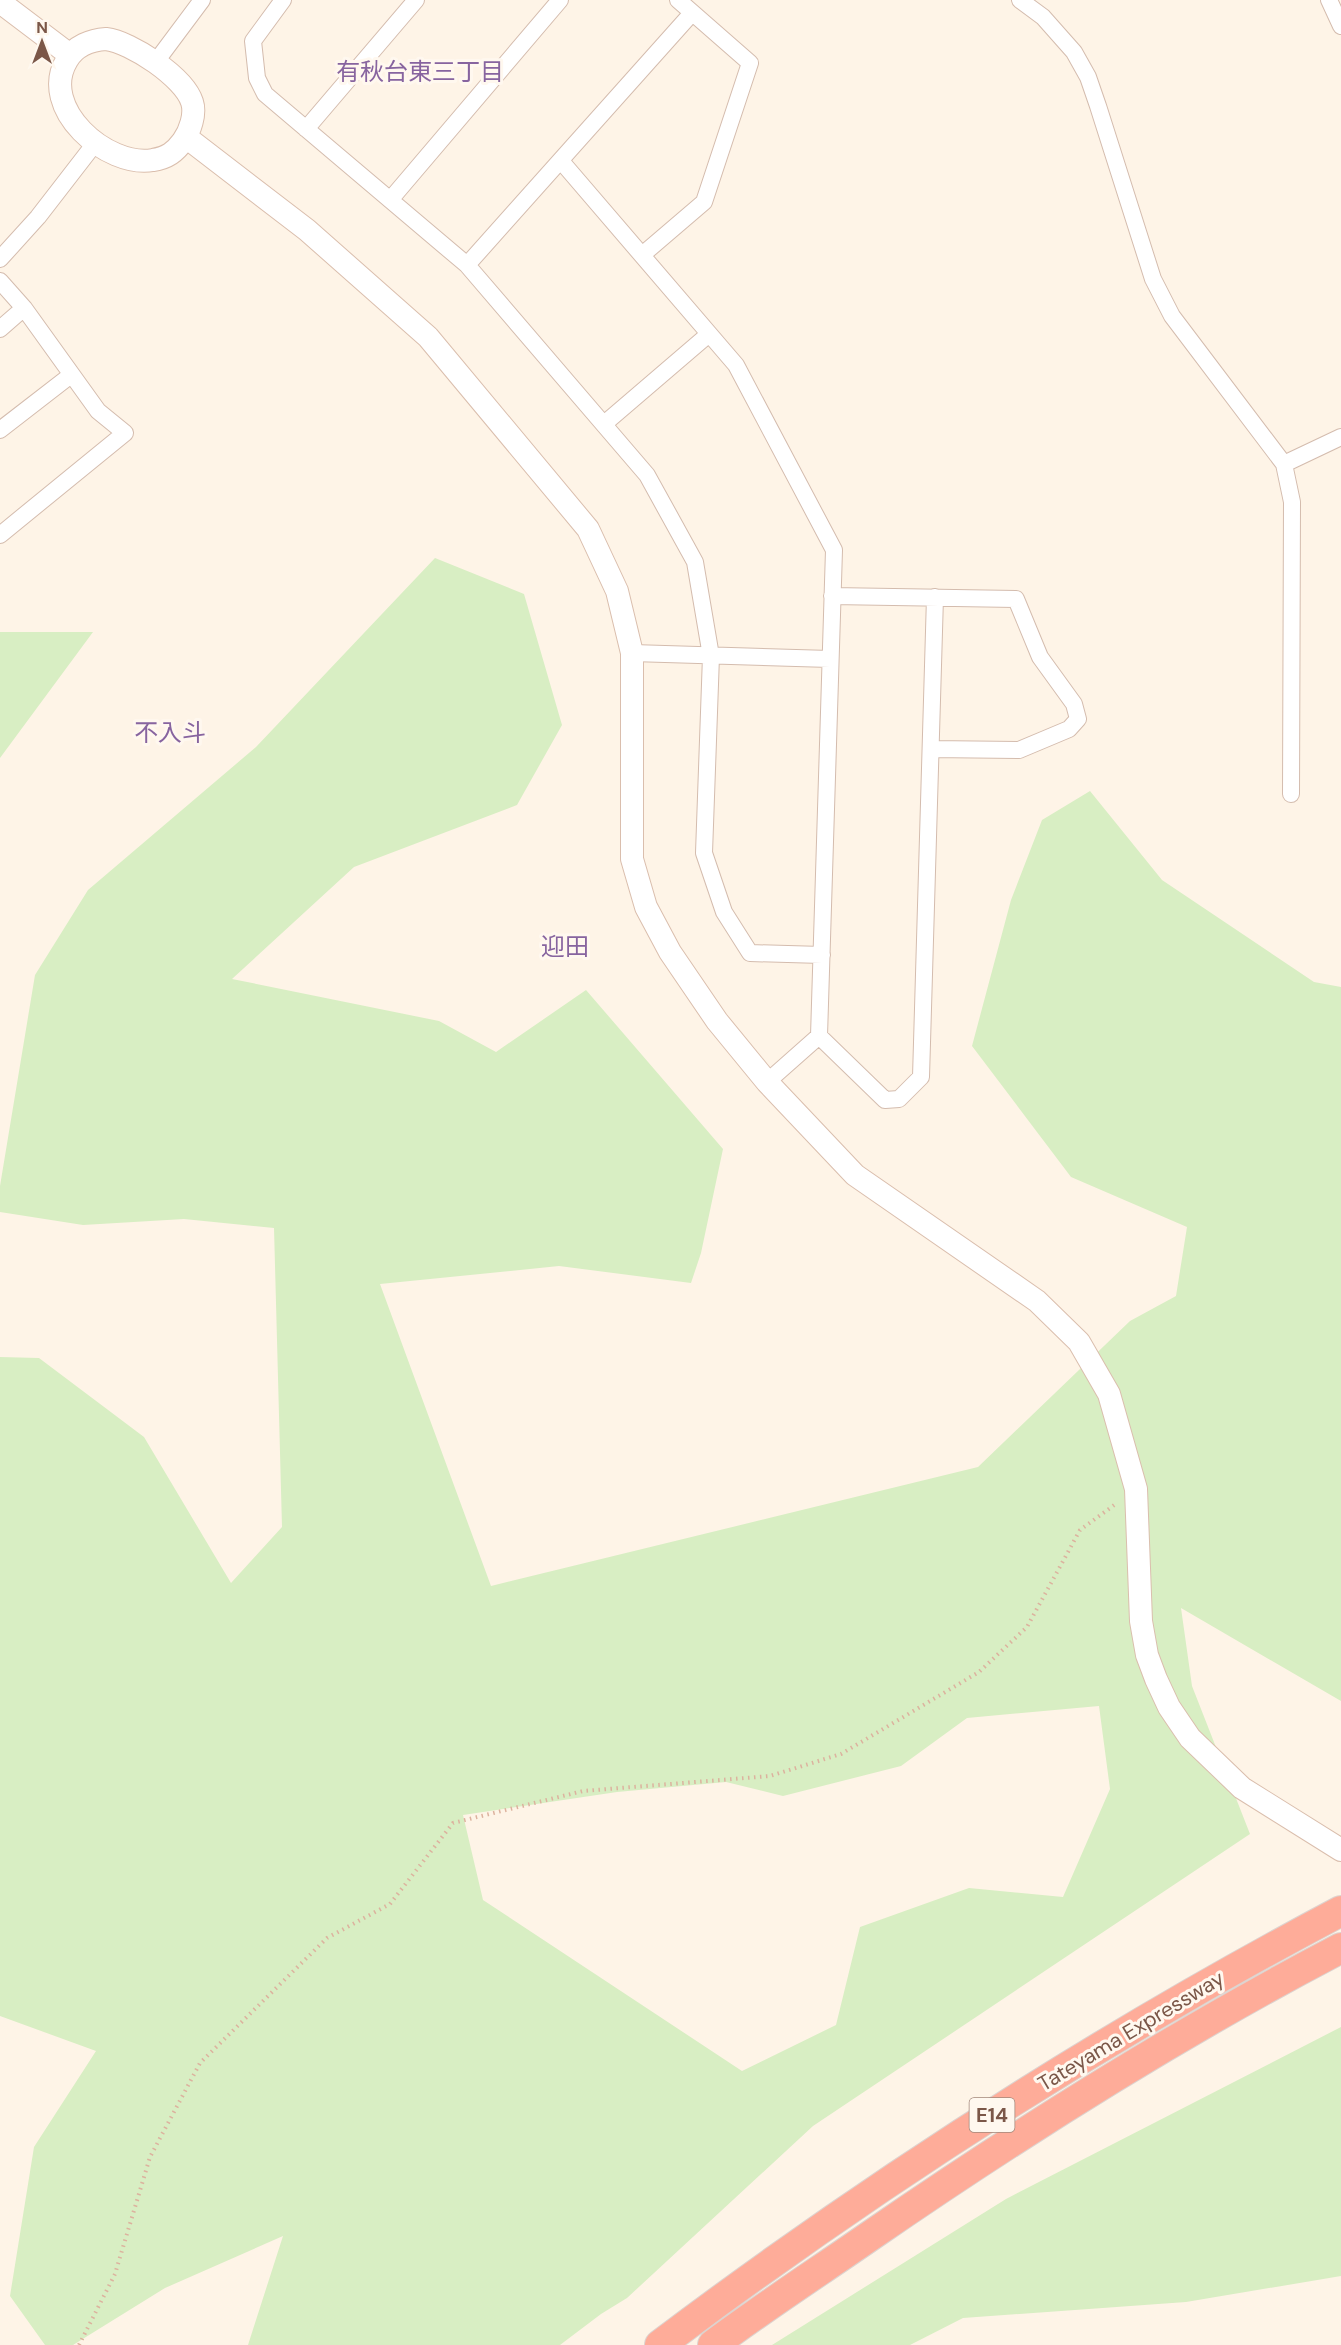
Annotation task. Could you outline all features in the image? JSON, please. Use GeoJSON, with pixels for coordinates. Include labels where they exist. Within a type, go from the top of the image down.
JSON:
{"type":"FeatureCollection","features":[{"type":"Feature","properties":{"kind":"highway","name":"Tateyama Expressway"},"geometry":{"type":"LineString","coordinates":[[660,2345],[911,2166],[1090,2053],[1268,1949],[1341,1911]]}},
{"type":"Feature","properties":{"kind":"highway","name":"Tateyama Expressway"},"geometry":{"type":"LineString","coordinates":[[713,2345],[931,2194],[1107,2081],[1284,1978],[1341,1948]]}},
{"type":"Feature","properties":{"kind":"street"},"geometry":{"type":"LineString","coordinates":[[155,63],[202,0]]}},
{"type":"Feature","properties":{"kind":"street"},"geometry":{"type":"LineString","coordinates":[[283,0],[253,41],[257,78],[265,94],[467,265],[647,475],[695,562],[711,656],[704,853],[724,912],[750,953],[822,955]]}},
{"type":"Feature","properties":{"kind":"street"},"geometry":{"type":"LineString","coordinates":[[306,129],[416,0]]}},
{"type":"Feature","properties":{"kind":"street"},"geometry":{"type":"LineString","coordinates":[[390,200],[560,0]]}},
{"type":"Feature","properties":{"kind":"street"},"geometry":{"type":"LineString","coordinates":[[642,255],[704,202],[750,63],[678,0]]}},
{"type":"Feature","properties":{"kind":"street"},"geometry":{"type":"LineString","coordinates":[[1020,0],[1043,17],[1074,52],[1088,77],[1129,198],[1153,279],[1172,316],[1284,464],[1292,502],[1291,794]]}},
{"type":"Feature","properties":{"kind":"street"},"geometry":{"type":"LineString","coordinates":[[1329,0],[1341,26]]}},
{"type":"Feature","properties":{"kind":"street"},"geometry":{"type":"LineString","coordinates":[[0,2],[69,55]]}},
{"type":"Feature","properties":{"kind":"street"},"geometry":{"type":"LineString","coordinates":[[467,265],[692,13]]}},
{"type":"Feature","properties":{"kind":"street"},"geometry":{"type":"LineString","coordinates":[[95,40],[118,40],[155,63],[182,84],[192,103],[192,123],[186,137],[174,153],[141,162],[125,159],[96,142],[74,121],[60,98],[58,83],[60,71],[69,55],[95,40]]}},
{"type":"Feature","properties":{"kind":"street"},"geometry":{"type":"LineString","coordinates":[[186,137],[307,230],[428,337],[588,529],[616,591],[632,653],[632,860],[646,907],[670,952],[717,1022],[767,1082],[855,1175],[1037,1300],[1079,1342],[1109,1394],[1136,1489],[1141,1621],[1147,1655],[1169,1707],[1190,1738],[1242,1788],[1341,1850]]}},
{"type":"Feature","properties":{"kind":"street"},"geometry":{"type":"LineString","coordinates":[[0,259],[38,217],[96,142]]}},
{"type":"Feature","properties":{"kind":"street"},"geometry":{"type":"LineString","coordinates":[[561,161],[736,365],[834,550],[819,1036],[767,1082]]}},
{"type":"Feature","properties":{"kind":"street"},"geometry":{"type":"LineString","coordinates":[[0,281],[24,308],[98,411],[125,433],[0,535]]}},
{"type":"Feature","properties":{"kind":"street"},"geometry":{"type":"LineString","coordinates":[[0,329],[24,308]]}},
{"type":"Feature","properties":{"kind":"street"},"geometry":{"type":"LineString","coordinates":[[604,424],[709,334]]}},
{"type":"Feature","properties":{"kind":"street"},"geometry":{"type":"LineString","coordinates":[[0,430],[71,375]]}},
{"type":"Feature","properties":{"kind":"street"},"geometry":{"type":"LineString","coordinates":[[1284,464],[1341,437]]}},
{"type":"Feature","properties":{"kind":"street"},"geometry":{"type":"LineString","coordinates":[[832,596],[1016,598],[1040,657],[1074,704],[1078,719],[1069,729],[1019,750],[931,749]]}},
{"type":"Feature","properties":{"kind":"street"},"geometry":{"type":"LineString","coordinates":[[819,1036],[885,1100],[899,1099],[921,1077],[935,597]]}},
{"type":"Feature","properties":{"kind":"street"},"geometry":{"type":"LineString","coordinates":[[632,653],[830,659]]}},
{"type":"Feature","properties":{"kind":"path"},"geometry":{"type":"LineString","coordinates":[[79,2345],[115,2274],[150,2157],[201,2063],[327,1938],[390,1904],[453,1823],[583,1791],[770,1776],[841,1754],[979,1672],[1027,1628],[1080,1530],[1136,1489]]}},
{"type":"Feature","properties":{"kind":"green space"},"geometry":{"type":"Polygon","coordinates":[[[435,558],[524,594],[562,725],[517,805],[354,867],[232,979],[439,1021],[496,1052],[586,990],[723,1149],[701,1253],[691,1283],[559,1266],[380,1284],[491,1586],[978,1467],[1130,1321],[1176,1296],[1187,1227],[1071,1177],[972,1046],[1011,900],[1042,820],[1090,791],[1162,880],[1314,982],[1341,987],[1341,1701],[1181,1608],[1192,1686],[1250,1834],[813,2126],[627,2298],[601,2314],[560,2345],[248,2345],[283,2236],[165,2288],[73,2345],[45,2345],[10,2296],[34,2147],[96,2051],[0,2016],[0,1357],[39,1358],[144,1437],[231,1583],[282,1527],[274,1228],[184,1219],[83,1225],[0,1212],[0,1186],[35,975],[88,890],[256,747],[435,558]],[[1099,1706],[967,1718],[901,1766],[783,1796],[726,1782],[617,1792],[463,1815],[483,1900],[742,2071],[836,2025],[860,1927],[969,1888],[1063,1897],[1110,1789],[1099,1706]]]}},
{"type":"Feature","properties":{"kind":"green space"},"geometry":{"type":"Polygon","coordinates":[[[0,632],[93,632],[0,758],[0,632]]]}},
{"type":"Feature","properties":{"kind":"green space"},"geometry":{"type":"Polygon","coordinates":[[[1341,2027],[1341,2276],[1186,2302],[963,2318],[910,2345],[772,2345],[1006,2199],[1341,2027]]]}},
{"type":"Feature","properties":{"kind":"district","name":"有秋台東三丁目"},"geometry":{"type":"Point","coordinates":[420,72]}},
{"type":"Feature","properties":{"kind":"district","name":"不入斗"},"geometry":{"type":"Point","coordinates":[170,733]}},
{"type":"Feature","properties":{"kind":"district","name":"迎田"},"geometry":{"type":"Point","coordinates":[565,947]}}]}
